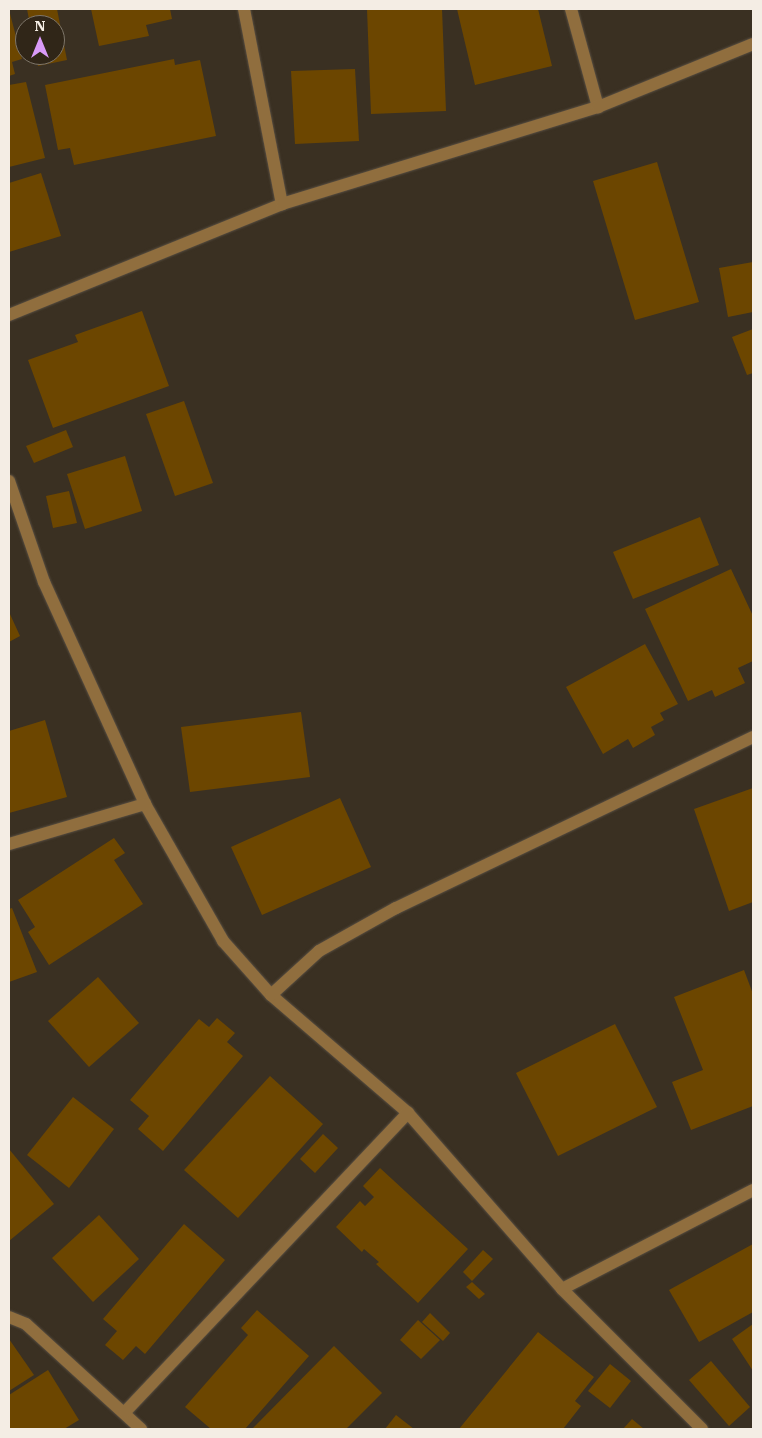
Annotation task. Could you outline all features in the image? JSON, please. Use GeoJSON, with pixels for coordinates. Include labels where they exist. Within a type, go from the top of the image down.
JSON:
{"type":"FeatureCollection","features":[{"type":"Feature","properties":{"kind":"street"},"geometry":{"type":"LineString","coordinates":[[244,9],[282,204]]}},
{"type":"Feature","properties":{"kind":"street"},"geometry":{"type":"LineString","coordinates":[[571,9],[598,107]]}},
{"type":"Feature","properties":{"kind":"street"},"geometry":{"type":"LineString","coordinates":[[9,315],[282,204],[598,107],[753,44]]}},
{"type":"Feature","properties":{"kind":"street"},"geometry":{"type":"LineString","coordinates":[[9,481],[44,582],[145,804],[223,941],[271,995],[408,1113],[562,1289],[702,1429]]}},
{"type":"Feature","properties":{"kind":"street"},"geometry":{"type":"LineString","coordinates":[[271,995],[319,951],[396,908],[753,738]]}},
{"type":"Feature","properties":{"kind":"street"},"geometry":{"type":"LineString","coordinates":[[9,844],[145,804]]}},
{"type":"Feature","properties":{"kind":"street"},"geometry":{"type":"LineString","coordinates":[[125,1412],[408,1113]]}},
{"type":"Feature","properties":{"kind":"street"},"geometry":{"type":"LineString","coordinates":[[562,1289],[753,1190]]}},
{"type":"Feature","properties":{"kind":"street"},"geometry":{"type":"LineString","coordinates":[[9,1317],[26,1324],[125,1412],[141,1429]]}},
{"type":"Feature","properties":{"kind":"building"},"geometry":{"type":"Polygon","coordinates":[[[27,9],[57,9],[58,15],[28,15],[27,9]]]}},
{"type":"Feature","properties":{"kind":"building"},"geometry":{"type":"Polygon","coordinates":[[[91,9],[170,9],[172,19],[146,25],[149,36],[99,46],[91,9]]]}},
{"type":"Feature","properties":{"kind":"building"},"geometry":{"type":"Polygon","coordinates":[[[367,9],[442,9],[446,111],[371,114],[367,9]]]}},
{"type":"Feature","properties":{"kind":"building"},"geometry":{"type":"Polygon","coordinates":[[[457,9],[538,9],[552,66],[475,85],[457,9]]]}},
{"type":"Feature","properties":{"kind":"building"},"geometry":{"type":"Polygon","coordinates":[[[9,10],[15,33],[15,61],[12,62],[15,74],[9,76],[9,10]]]}},
{"type":"Feature","properties":{"kind":"building"},"geometry":{"type":"Polygon","coordinates":[[[174,59],[175,65],[200,60],[216,136],[74,165],[70,148],[58,150],[45,85],[174,59]]]}},
{"type":"Feature","properties":{"kind":"building"},"geometry":{"type":"Polygon","coordinates":[[[355,69],[359,141],[295,144],[291,71],[355,69]]]}},
{"type":"Feature","properties":{"kind":"building"},"geometry":{"type":"Polygon","coordinates":[[[26,82],[45,158],[9,167],[9,85],[26,82]]]}},
{"type":"Feature","properties":{"kind":"building"},"geometry":{"type":"Polygon","coordinates":[[[657,162],[699,302],[635,320],[593,181],[657,162]]]}},
{"type":"Feature","properties":{"kind":"building"},"geometry":{"type":"Polygon","coordinates":[[[41,173],[61,236],[9,252],[9,183],[41,173]]]}},
{"type":"Feature","properties":{"kind":"building"},"geometry":{"type":"Polygon","coordinates":[[[753,262],[753,312],[728,317],[719,268],[753,262]]]}},
{"type":"Feature","properties":{"kind":"building"},"geometry":{"type":"Polygon","coordinates":[[[142,311],[169,386],[53,428],[28,360],[78,342],[75,335],[142,311]]]}},
{"type":"Feature","properties":{"kind":"building"},"geometry":{"type":"Polygon","coordinates":[[[753,329],[753,373],[747,375],[732,337],[753,329]]]}},
{"type":"Feature","properties":{"kind":"building"},"geometry":{"type":"Polygon","coordinates":[[[184,401],[213,483],[175,496],[146,414],[184,401]]]}},
{"type":"Feature","properties":{"kind":"building"},"geometry":{"type":"Polygon","coordinates":[[[66,430],[73,447],[34,463],[26,446],[66,430]]]}},
{"type":"Feature","properties":{"kind":"building"},"geometry":{"type":"Polygon","coordinates":[[[125,456],[142,511],[85,529],[67,474],[125,456]]]}},
{"type":"Feature","properties":{"kind":"building"},"geometry":{"type":"Polygon","coordinates":[[[69,491],[77,523],[53,528],[46,496],[69,491]]]}},
{"type":"Feature","properties":{"kind":"building"},"geometry":{"type":"Polygon","coordinates":[[[700,517],[719,565],[633,599],[613,552],[700,517]]]}},
{"type":"Feature","properties":{"kind":"building"},"geometry":{"type":"Polygon","coordinates":[[[731,569],[753,616],[753,661],[738,668],[745,683],[715,697],[712,690],[688,701],[645,609],[731,569]]]}},
{"type":"Feature","properties":{"kind":"building"},"geometry":{"type":"Polygon","coordinates":[[[9,612],[20,636],[9,642],[9,612]]]}},
{"type":"Feature","properties":{"kind":"building"},"geometry":{"type":"Polygon","coordinates":[[[645,644],[678,704],[660,713],[664,720],[651,727],[655,735],[633,748],[628,739],[603,754],[566,687],[645,644]]]}},
{"type":"Feature","properties":{"kind":"building"},"geometry":{"type":"Polygon","coordinates":[[[301,712],[310,777],[190,792],[181,727],[301,712]]]}},
{"type":"Feature","properties":{"kind":"building"},"geometry":{"type":"Polygon","coordinates":[[[45,720],[67,797],[9,813],[9,731],[45,720]]]}},
{"type":"Feature","properties":{"kind":"building"},"geometry":{"type":"Polygon","coordinates":[[[753,788],[753,902],[729,911],[694,809],[753,788]]]}},
{"type":"Feature","properties":{"kind":"building"},"geometry":{"type":"Polygon","coordinates":[[[340,798],[371,867],[262,915],[231,847],[340,798]]]}},
{"type":"Feature","properties":{"kind":"building"},"geometry":{"type":"Polygon","coordinates":[[[114,838],[125,853],[114,860],[143,904],[49,965],[28,932],[35,927],[18,900],[114,838]]]}},
{"type":"Feature","properties":{"kind":"building"},"geometry":{"type":"Polygon","coordinates":[[[12,908],[37,972],[9,982],[9,909],[12,908]]]}},
{"type":"Feature","properties":{"kind":"building"},"geometry":{"type":"Polygon","coordinates":[[[744,970],[753,994],[753,1106],[691,1130],[672,1082],[703,1070],[674,997],[744,970]]]}},
{"type":"Feature","properties":{"kind":"building"},"geometry":{"type":"Polygon","coordinates":[[[98,977],[139,1023],[89,1067],[48,1021],[98,977]]]}},
{"type":"Feature","properties":{"kind":"building"},"geometry":{"type":"Polygon","coordinates":[[[217,1018],[235,1033],[227,1042],[243,1056],[163,1151],[138,1129],[149,1116],[130,1100],[199,1019],[209,1027],[217,1018]]]}},
{"type":"Feature","properties":{"kind":"building"},"geometry":{"type":"Polygon","coordinates":[[[615,1024],[657,1107],[558,1156],[516,1073],[615,1024]]]}},
{"type":"Feature","properties":{"kind":"building"},"geometry":{"type":"Polygon","coordinates":[[[270,1076],[323,1124],[238,1218],[184,1170],[270,1076]]]}},
{"type":"Feature","properties":{"kind":"building"},"geometry":{"type":"Polygon","coordinates":[[[73,1097],[114,1129],[69,1188],[27,1155],[73,1097]]]}},
{"type":"Feature","properties":{"kind":"building"},"geometry":{"type":"Polygon","coordinates":[[[323,1134],[338,1148],[315,1173],[300,1159],[323,1134]]]}},
{"type":"Feature","properties":{"kind":"building"},"geometry":{"type":"Polygon","coordinates":[[[9,1149],[54,1204],[9,1241],[9,1149]]]}},
{"type":"Feature","properties":{"kind":"building"},"geometry":{"type":"Polygon","coordinates":[[[380,1168],[468,1249],[418,1303],[376,1264],[379,1262],[364,1249],[362,1252],[336,1227],[360,1201],[365,1206],[374,1197],[363,1186],[380,1168]]]}},
{"type":"Feature","properties":{"kind":"building"},"geometry":{"type":"Polygon","coordinates":[[[99,1215],[139,1259],[93,1302],[52,1258],[99,1215]]]}},
{"type":"Feature","properties":{"kind":"building"},"geometry":{"type":"Polygon","coordinates":[[[184,1224],[225,1260],[145,1354],[136,1346],[123,1360],[105,1345],[117,1331],[103,1319],[184,1224]]]}},
{"type":"Feature","properties":{"kind":"building"},"geometry":{"type":"Polygon","coordinates":[[[753,1244],[753,1312],[699,1342],[669,1290],[753,1244]]]}},
{"type":"Feature","properties":{"kind":"building"},"geometry":{"type":"Polygon","coordinates":[[[483,1250],[493,1259],[472,1281],[463,1272],[483,1250]]]}},
{"type":"Feature","properties":{"kind":"building"},"geometry":{"type":"Polygon","coordinates":[[[472,1282],[485,1294],[479,1299],[466,1287],[472,1282]]]}},
{"type":"Feature","properties":{"kind":"building"},"geometry":{"type":"Polygon","coordinates":[[[257,1310],[309,1356],[245,1429],[211,1429],[185,1407],[248,1335],[241,1328],[257,1310]]]}},
{"type":"Feature","properties":{"kind":"building"},"geometry":{"type":"Polygon","coordinates":[[[430,1313],[450,1333],[443,1341],[422,1322],[430,1313]]]}},
{"type":"Feature","properties":{"kind":"building"},"geometry":{"type":"Polygon","coordinates":[[[418,1320],[440,1340],[421,1359],[400,1340],[418,1320]]]}},
{"type":"Feature","properties":{"kind":"building"},"geometry":{"type":"Polygon","coordinates":[[[753,1324],[753,1371],[732,1339],[753,1324]]]}},
{"type":"Feature","properties":{"kind":"building"},"geometry":{"type":"Polygon","coordinates":[[[538,1332],[594,1377],[575,1401],[581,1406],[563,1429],[459,1429],[538,1332]]]}},
{"type":"Feature","properties":{"kind":"building"},"geometry":{"type":"Polygon","coordinates":[[[9,1339],[34,1375],[9,1391],[9,1339]]]}},
{"type":"Feature","properties":{"kind":"building"},"geometry":{"type":"Polygon","coordinates":[[[334,1346],[382,1393],[346,1429],[252,1429],[334,1346]]]}},
{"type":"Feature","properties":{"kind":"building"},"geometry":{"type":"Polygon","coordinates":[[[711,1361],[750,1407],[729,1426],[689,1380],[711,1361]]]}},
{"type":"Feature","properties":{"kind":"building"},"geometry":{"type":"Polygon","coordinates":[[[610,1364],[631,1381],[610,1408],[588,1391],[610,1364]]]}},
{"type":"Feature","properties":{"kind":"building"},"geometry":{"type":"Polygon","coordinates":[[[48,1370],[79,1420],[64,1429],[9,1429],[9,1395],[48,1370]]]}},
{"type":"Feature","properties":{"kind":"building"},"geometry":{"type":"Polygon","coordinates":[[[396,1415],[414,1429],[385,1429],[396,1415]]]}},
{"type":"Feature","properties":{"kind":"building"},"geometry":{"type":"Polygon","coordinates":[[[632,1419],[644,1429],[623,1429],[632,1419]]]}}]}
